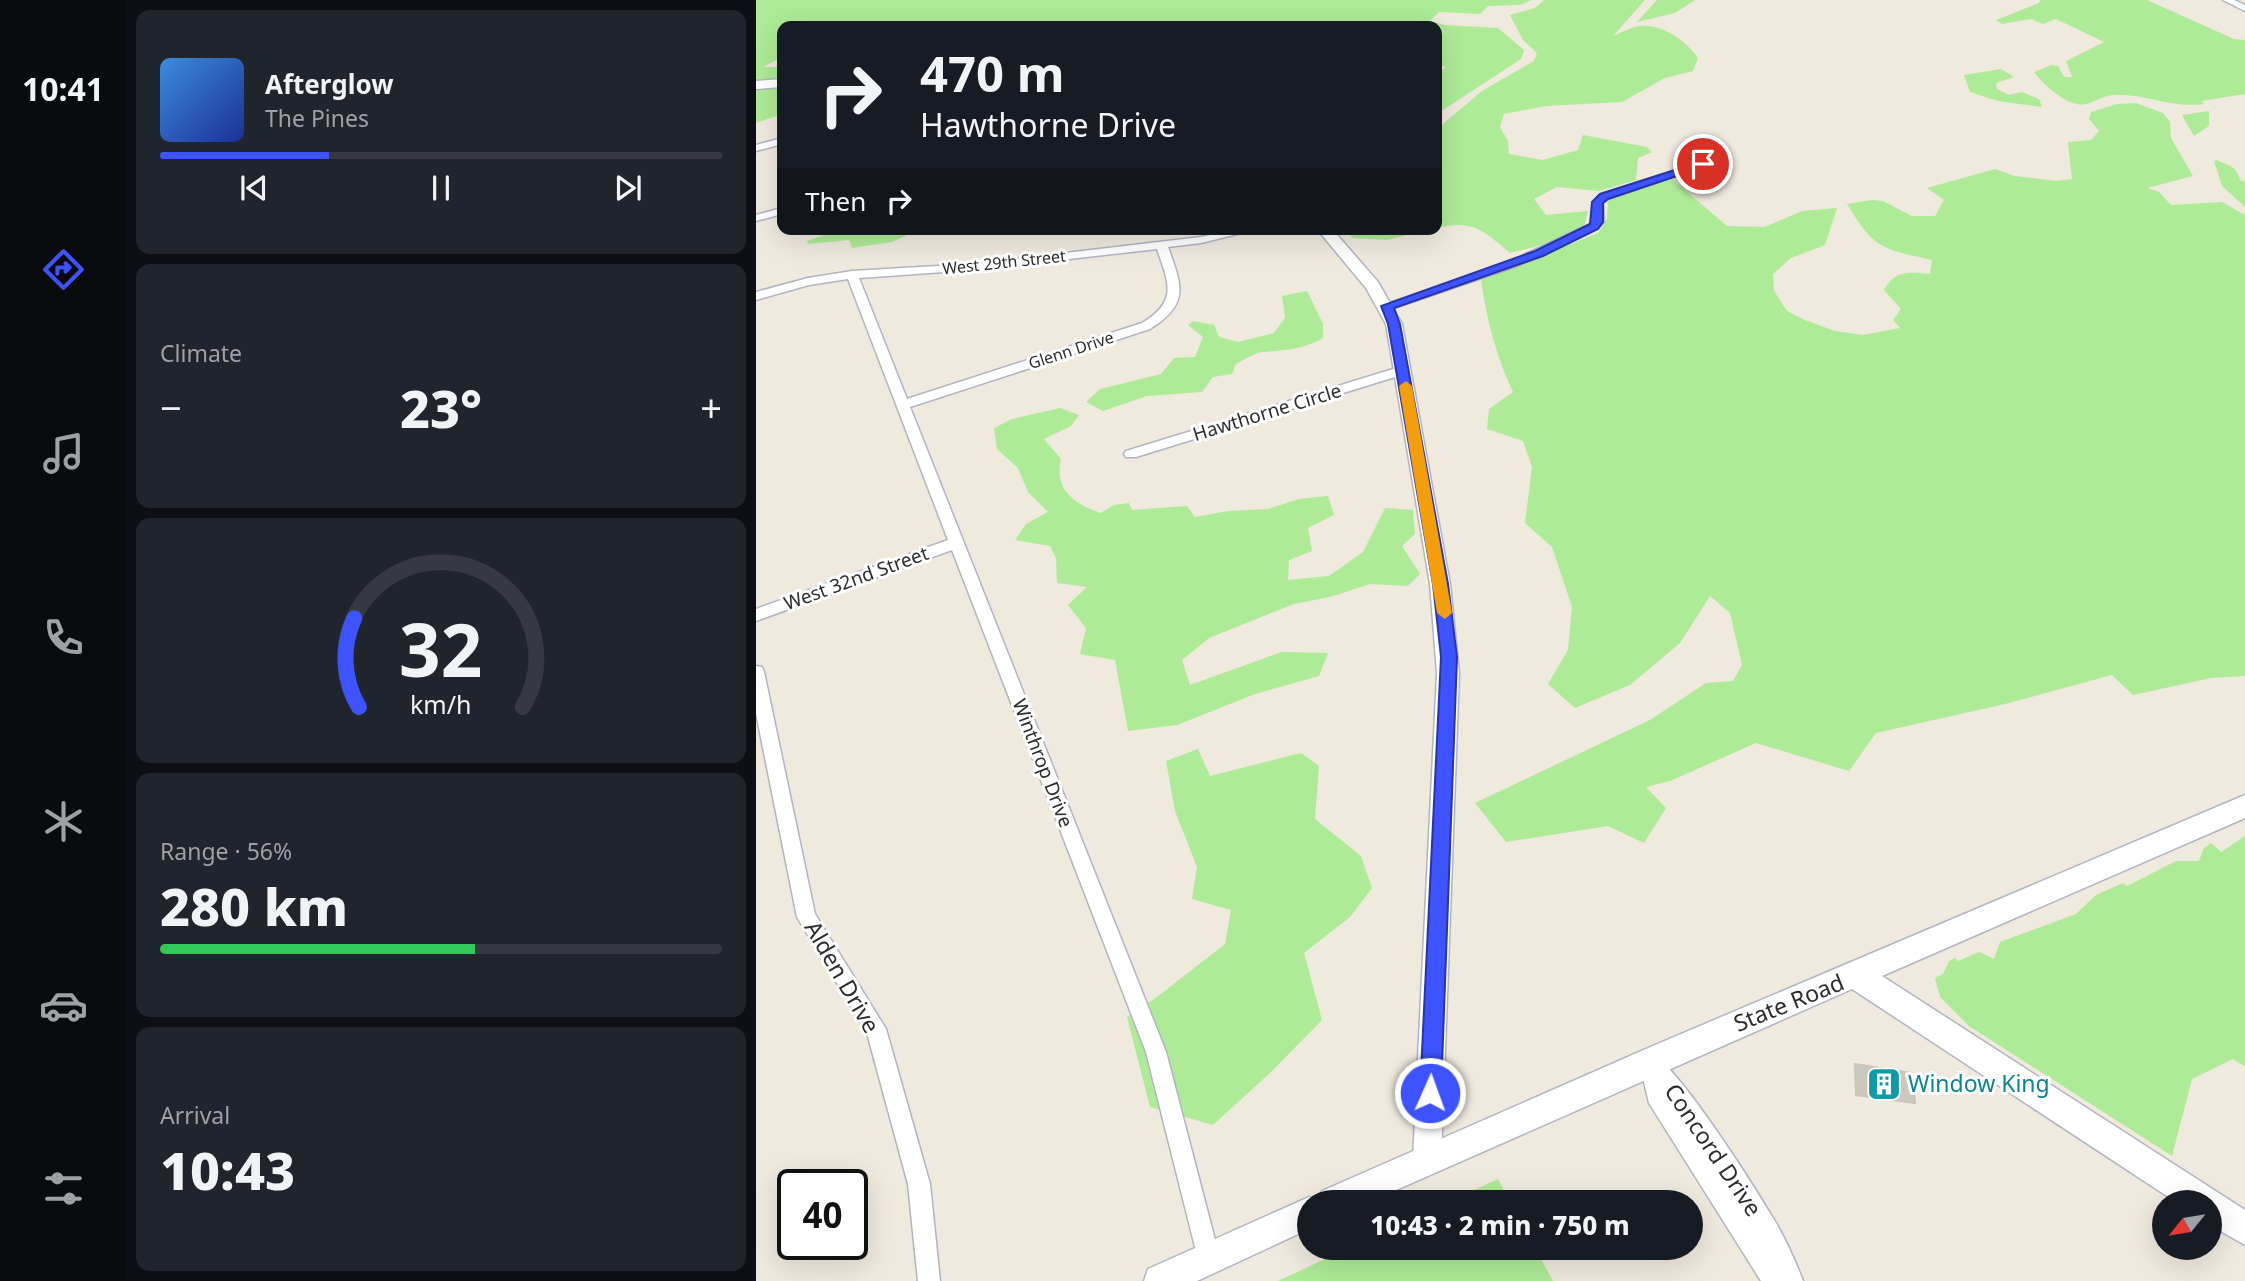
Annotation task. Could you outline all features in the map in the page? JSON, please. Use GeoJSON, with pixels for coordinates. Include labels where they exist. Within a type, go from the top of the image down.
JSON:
{"type":"FeatureCollection","features":[{"type":"Feature","properties":{"kind":"main road","name":"State Road"},"geometry":{"type":"LineString","coordinates":[[1359,1190],[1648,1062],[2245,806]]}},
{"type":"Feature","properties":{"kind":"main road"},"geometry":{"type":"LineString","coordinates":[[1856,975],[2186,1190]]}},
{"type":"Feature","properties":{"kind":"main road"},"geometry":{"type":"LineString","coordinates":[[2222,1214],[2245,1229]]}},
{"type":"Feature","properties":{"kind":"main road"},"geometry":{"type":"LineString","coordinates":[[1160,1281],[1297,1219]]}},
{"type":"Feature","properties":{"kind":"street"},"geometry":{"type":"LineString","coordinates":[[2227,0],[2245,8]]}},
{"type":"Feature","properties":{"kind":"street"},"geometry":{"type":"LineString","coordinates":[[756,85],[777,83]]}},
{"type":"Feature","properties":{"kind":"street"},"geometry":{"type":"LineString","coordinates":[[756,148],[777,142]]}},
{"type":"Feature","properties":{"kind":"street"},"geometry":{"type":"LineString","coordinates":[[1387,306],[1539,253],[1594,226],[1598,222],[1598,202],[1604,197],[1703,164]]}},
{"type":"Feature","properties":{"kind":"street"},"geometry":{"type":"LineString","coordinates":[[756,218],[777,213]]}},
{"type":"Feature","properties":{"kind":"street","name":"West 29th Street"},"geometry":{"type":"LineString","coordinates":[[756,296],[808,282],[852,275],[972,267],[1163,245],[1219,235]]}},
{"type":"Feature","properties":{"kind":"street"},"geometry":{"type":"LineString","coordinates":[[1329,235],[1374,287],[1387,306],[1394,324],[1440,584],[1449,657],[1427,1159]]}},
{"type":"Feature","properties":{"kind":"street","name":"Glenn Drive"},"geometry":{"type":"LineString","coordinates":[[903,405],[1159,320],[1170,310],[1176,299],[1175,284],[1163,245]]}},
{"type":"Feature","properties":{"kind":"street","name":"Winthrop Drive"},"geometry":{"type":"LineString","coordinates":[[852,275],[1156,1052],[1209,1259]]}},
{"type":"Feature","properties":{"kind":"street","name":"Hawthorne Circle"},"geometry":{"type":"LineString","coordinates":[[1131,454],[1403,370]]}},
{"type":"Feature","properties":{"kind":"street","name":"West 32nd Street"},"geometry":{"type":"LineString","coordinates":[[756,615],[957,542]]}},
{"type":"Feature","properties":{"kind":"street","name":"Alden Drive"},"geometry":{"type":"LineString","coordinates":[[756,672],[806,917],[876,1029],[919,1184],[929,1281]]}},
{"type":"Feature","properties":{"kind":"street","name":"Concord Drive"},"geometry":{"type":"LineString","coordinates":[[1648,1062],[1656,1097],[1774,1281]]}},
{"type":"Feature","properties":{"kind":"street","name":"Concord Drive"},"geometry":{"type":"LineString","coordinates":[[1648,1062],[1675,1089],[1721,1158],[1766,1227],[1792,1281]]}},
{"type":"Feature","properties":{"kind":"green space"},"geometry":{"type":"Polygon","coordinates":[[[756,0],[1532,0],[1520,5],[1488,6],[1480,14],[1439,12],[1430,21],[777,21],[777,60],[763,67],[777,67],[777,80],[756,81],[756,0]]]}},
{"type":"Feature","properties":{"kind":"green space"},"geometry":{"type":"Polygon","coordinates":[[[1544,0],[1645,0],[1613,36],[1637,27],[1657,27],[1681,40],[1698,58],[1693,71],[1665,78],[1622,102],[1546,106],[1504,114],[1500,127],[1508,141],[1509,154],[1543,160],[1578,150],[1583,135],[1647,147],[1652,152],[1638,158],[1636,180],[1599,191],[1557,187],[1534,199],[1546,215],[1588,211],[1584,226],[1550,243],[1510,253],[1477,229],[1460,225],[1442,227],[1442,125],[1482,91],[1534,61],[1537,53],[1523,40],[1510,15],[1535,8],[1544,0]]]}},
{"type":"Feature","properties":{"kind":"green space"},"geometry":{"type":"Polygon","coordinates":[[[1657,0],[1695,0],[1675,13],[1637,22],[1657,0]]]}},
{"type":"Feature","properties":{"kind":"green space"},"geometry":{"type":"Polygon","coordinates":[[[2040,0],[2147,0],[2234,39],[2245,40],[2245,94],[2192,105],[2124,95],[2108,96],[2086,104],[2071,102],[2053,91],[2034,72],[2051,65],[2058,66],[2064,77],[2072,77],[2066,61],[2104,42],[2056,19],[2043,24],[2031,19],[2002,24],[1996,20],[2039,3],[2040,0]]]}},
{"type":"Feature","properties":{"kind":"green space"},"geometry":{"type":"Polygon","coordinates":[[[1442,24],[1498,28],[1524,50],[1521,59],[1442,111],[1442,70],[1446,67],[1442,66],[1442,24]]]}},
{"type":"Feature","properties":{"kind":"green space"},"geometry":{"type":"Polygon","coordinates":[[[2001,69],[2014,77],[1996,83],[1997,89],[2009,95],[2022,92],[2039,99],[2042,107],[1998,101],[1970,92],[1964,75],[2001,69]]]}},
{"type":"Feature","properties":{"kind":"green space"},"geometry":{"type":"Polygon","coordinates":[[[777,87],[777,116],[756,123],[756,89],[777,87]]]}},
{"type":"Feature","properties":{"kind":"green space"},"geometry":{"type":"Polygon","coordinates":[[[2136,103],[2163,113],[2170,122],[2171,138],[2193,176],[2147,188],[2159,192],[2171,205],[2222,202],[2245,215],[2245,676],[2211,678],[2133,695],[2112,675],[2005,704],[1876,733],[1849,771],[1756,743],[1670,781],[1646,787],[1666,808],[1644,843],[1608,826],[1506,842],[1475,803],[1650,720],[1706,683],[1733,681],[1742,665],[1730,613],[1710,596],[1680,643],[1630,685],[1575,708],[1548,684],[1568,650],[1572,607],[1552,547],[1525,523],[1532,467],[1523,441],[1487,429],[1489,409],[1513,392],[1493,337],[1481,280],[1598,233],[1607,219],[1608,198],[1672,179],[1727,226],[1765,227],[1802,211],[1837,208],[1825,245],[1791,258],[1773,274],[1774,291],[1787,311],[1835,331],[1863,335],[1900,328],[1893,320],[1901,309],[1884,290],[1888,283],[1903,274],[1930,274],[1932,260],[1881,245],[1865,230],[1847,204],[1883,201],[1912,216],[1935,216],[1944,200],[1927,188],[1995,169],[2015,176],[2056,181],[2072,179],[2068,142],[2091,140],[2099,131],[2089,119],[2091,112],[2117,104],[2136,103]]]}},
{"type":"Feature","properties":{"kind":"green space"},"geometry":{"type":"Polygon","coordinates":[[[2209,111],[2209,126],[2194,136],[2182,115],[2209,111]]]}},
{"type":"Feature","properties":{"kind":"green space"},"geometry":{"type":"Polygon","coordinates":[[[2214,161],[2234,169],[2240,180],[2245,182],[2245,207],[2222,186],[2214,161]]]}},
{"type":"Feature","properties":{"kind":"green space"},"geometry":{"type":"Polygon","coordinates":[[[824,235],[907,235],[892,242],[852,248],[849,240],[808,244],[807,241],[824,235]]]}},
{"type":"Feature","properties":{"kind":"green space"},"geometry":{"type":"Polygon","coordinates":[[[1350,235],[1407,235],[1387,240],[1353,238],[1350,235]]]}},
{"type":"Feature","properties":{"kind":"green space"},"geometry":{"type":"Polygon","coordinates":[[[1307,291],[1323,324],[1323,338],[1316,342],[1294,349],[1252,355],[1236,364],[1232,374],[1213,377],[1202,392],[1147,396],[1103,411],[1086,402],[1100,389],[1161,374],[1174,358],[1195,357],[1203,337],[1188,325],[1193,321],[1214,325],[1219,337],[1238,342],[1274,333],[1285,318],[1282,296],[1307,291]]]}},
{"type":"Feature","properties":{"kind":"green space"},"geometry":{"type":"Polygon","coordinates":[[[1060,408],[1079,415],[1071,426],[1044,439],[1061,459],[1060,479],[1063,487],[1082,505],[1101,513],[1114,505],[1129,503],[1132,510],[1187,506],[1195,517],[1228,511],[1268,509],[1299,499],[1328,496],[1334,515],[1308,528],[1312,551],[1289,560],[1288,580],[1329,576],[1363,552],[1385,508],[1413,510],[1415,534],[1402,546],[1420,574],[1408,586],[1370,584],[1330,597],[1294,604],[1209,638],[1182,660],[1190,685],[1282,652],[1328,653],[1319,676],[1255,694],[1177,725],[1128,731],[1115,660],[1080,654],[1086,628],[1068,605],[1087,587],[1057,583],[1056,558],[1050,546],[1015,540],[1026,524],[1048,512],[1028,492],[1018,468],[997,449],[994,428],[1012,419],[1060,408]]]}},
{"type":"Feature","properties":{"kind":"green space"},"geometry":{"type":"Polygon","coordinates":[[[1198,749],[1210,776],[1301,753],[1319,766],[1315,819],[1361,856],[1372,888],[1350,917],[1304,953],[1322,1020],[1213,1125],[1150,1107],[1127,1017],[1225,944],[1231,910],[1192,899],[1197,867],[1175,811],[1166,761],[1198,749]]]}},
{"type":"Feature","properties":{"kind":"green space"},"geometry":{"type":"Polygon","coordinates":[[[2245,836],[2245,1066],[2233,1059],[2192,1079],[2172,1156],[1969,1026],[1940,997],[1935,978],[1943,974],[1949,961],[1955,958],[1958,961],[1979,952],[1994,959],[2000,942],[2076,914],[2096,895],[2123,883],[2127,886],[2176,861],[2199,861],[2204,848],[2211,843],[2221,852],[2245,836]]]}},
{"type":"Feature","properties":{"kind":"green space"},"geometry":{"type":"Polygon","coordinates":[[[1498,1179],[1504,1190],[1474,1190],[1498,1179]]]}},
{"type":"Feature","properties":{"kind":"green space"},"geometry":{"type":"Polygon","coordinates":[[[1323,1260],[1542,1260],[1553,1281],[1278,1281],[1323,1260]]]}},
{"type":"Feature","properties":{"kind":"building","name":"Window King"},"geometry":{"type":"Polygon","coordinates":[[[1855,1064],[1912,1073],[1915,1103],[1856,1095],[1855,1064]]]}},
{"type":"Feature","properties":{"kind":"slow traffic"},"geometry":{"type":"LineString","coordinates":[[1406,386],[1445,613]]}},
{"type":"Feature","properties":{"kind":"place","name":"Window King"},"geometry":{"type":"Point","coordinates":[1884,1084]}},
{"type":"Feature","properties":{"kind":"route"},"geometry":{"type":"LineString","coordinates":[[1430,1093],[1449,657],[1446,620],[1416,444],[1394,324],[1387,306],[1539,253],[1594,226],[1598,222],[1598,202],[1609,194],[1703,164]]}}]}
